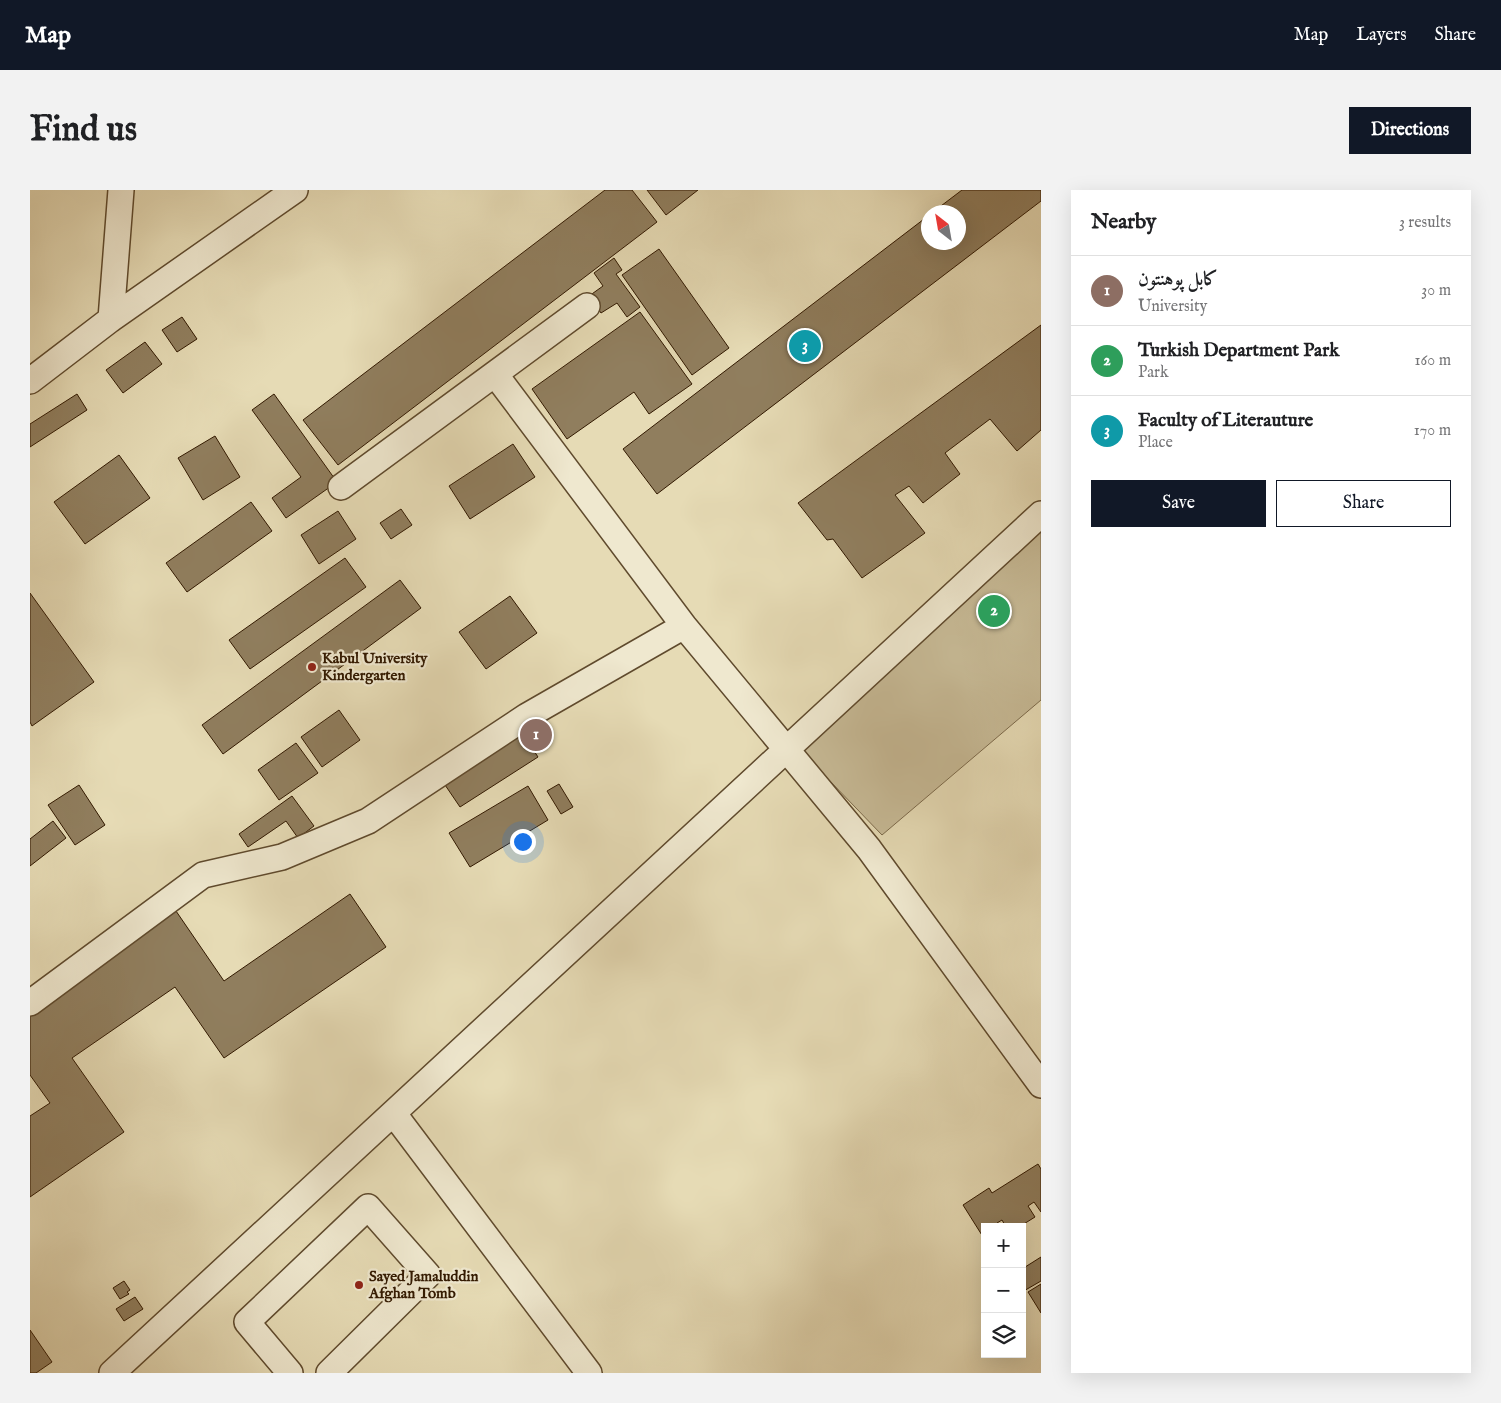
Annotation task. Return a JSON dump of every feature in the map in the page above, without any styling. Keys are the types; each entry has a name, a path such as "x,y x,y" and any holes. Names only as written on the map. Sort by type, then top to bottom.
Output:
{"street":[{"path":"111,319 121,190"},
{"path":"30,381 111,319 294,190"},
{"path":"341,487 587,306"},
{"path":"495,374 684,626 869,849 1041,1085"},
{"path":"112,1373 788,750 1041,514"},
{"path":"30,1003 203,875 282,857 368,821 527,716 684,626"},
{"path":"394,1114 589,1373"},
{"path":"280,1370 246,1322 368,1207 428,1275 329,1373"}],"shaded area":[{"path":"1041,521 1041,700 882,835 801,751"}],"building":[{"path":"605,190 632,190 657,222 338,465 303,420"},
{"path":"647,190 698,190 666,215"},
{"path":"962,190 1041,190 1041,201 657,494 623,449 921,221 921,250 966,250 966,205 942,205"},
{"path":"659,249 729,348 692,375 622,275"},
{"path":"614,258 622,270 616,274 640,307 627,317 617,303 601,313 589,296 603,286 594,273"},
{"path":"640,312 692,384 649,414 634,392 567,439 532,389"},
{"path":"182,317 197,339 177,352 162,330"},
{"path":"1041,325 1041,430 1017,451 990,419 945,453 960,474 923,503 909,486 895,495 925,533 862,578 833,539 827,540 798,503"},
{"path":"145,342 162,364 123,393 106,370"},
{"path":"77,394 87,410 30,447 30,424"},
{"path":"274,394 337,482 286,518 272,498 301,477 252,410"},
{"path":"215,436 240,477 203,500 178,458"},
{"path":"513,444 535,477 470,519 449,486"},
{"path":"119,455 150,498 85,544 54,502"},
{"path":"251,502 272,531 187,592 166,563"},
{"path":"401,509 412,525 391,539 380,523"},
{"path":"338,511 356,539 319,564 301,535"},
{"path":"345,558 366,587 250,669 229,640"},
{"name":"Kabul University Kindergarten","path":"400,580 421,608 223,754 202,725"},
{"path":"30,593 94,682 32,726 30,722"},
{"path":"510,596 537,633 486,669 459,632"},
{"path":"339,710 360,740 322,767 301,737"},
{"path":"521,731 538,757 460,807 443,782"},
{"path":"296,743 318,773 279,800 258,770"},
{"path":"559,784 573,807 561,814 547,791"},
{"path":"79,785 105,825 75,845 48,805"},
{"path":"528,786 548,820 470,867 449,833"},
{"path":"292,796 314,826 298,838 286,821 248,847 239,834"},
{"path":"53,821 66,838 30,866 30,839"},
{"path":"350,894 386,947 224,1058 175,987 72,1058 124,1132 30,1197 30,1116 50,1103 30,1075 30,1012 176,911 224,981"},
{"path":"1038,1164 1041,1169 1041,1212 1034,1202 1028,1206 1035,1217 1025,1223 1004,1223 1002,1220 997,1223 981,1223 981,1234 963,1205 989,1188 992,1193"},
{"path":"1041,1257 1041,1281 1026,1290 1026,1268"},
{"path":"124,1281 130,1290 127,1292 129,1294 120,1299 113,1288"},
{"path":"1041,1284 1041,1313 1028,1292"},
{"path":"135,1297 143,1309 124,1321 116,1309"},
{"path":"30,1330 52,1362 36,1373 30,1373"}],"place":[{"name":"Faculty of Literauture","path":"805,346"},
{"name":"Turkish Department Park","path":"994,611"},
{"name":"Kabul University Kindergarten","path":"312,667"},
{"name":"کابل پوهنتون","path":"536,735"},
{"name":"Sayed Jamaluddin Afghan Tomb","path":"359,1285"}]}
